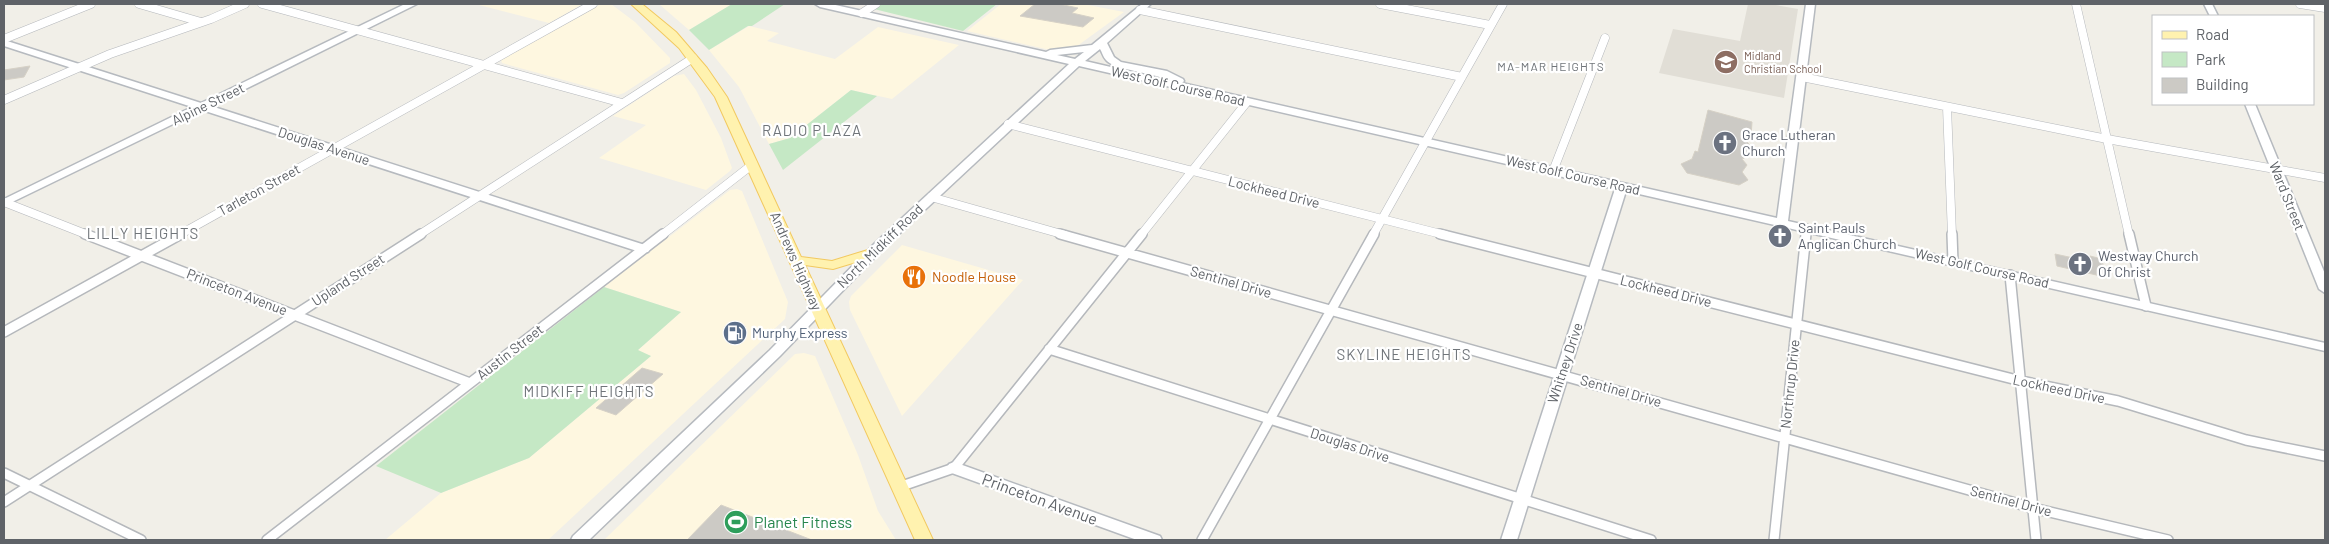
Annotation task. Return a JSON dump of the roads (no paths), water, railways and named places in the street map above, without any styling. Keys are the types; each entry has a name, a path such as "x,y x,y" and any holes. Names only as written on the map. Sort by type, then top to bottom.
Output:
{"main road":[{"name":"Andrews Highway","path":"638,5 672,35 721,97 924,540"},
{"path":"796,260 833,265 871,253"}],"street":[{"path":"4,39 91,4"},
{"path":"139,4 201,22"},
{"path":"4,100 135,45 245,4"},
{"path":"262,4 622,103"},
{"name":"Alpine Street","path":"4,202 412,4"},
{"name":"Tarleton Street","path":"4,332 594,4"},
{"name":"West Golf Course Road","path":"820,4 2325,347"},
{"path":"862,14 876,4"},
{"path":"1380,4 1490,25"},
{"path":"1202,540 1503,4"},
{"path":"1782,223 1811,4"},
{"path":"2076,4 2146,306"},
{"path":"2300,4 2325,8"},
{"path":"1144,7 1462,77"},
{"name":"North Midkiff Road","path":"579,540 775,352 871,253 1008,124 1076,63 1144,7"},
{"path":"1553,170 1605,38"},
{"name":"Douglas Avenue","path":"4,43 644,249"},
{"path":"1034,53 1056,53 1098,45 1110,59 1118,64 1163,73 1199,91"},
{"name":"Upland Street","path":"4,502 692,58"},
{"path":"1802,77 2107,139 2325,178"},
{"path":"899,487 954,468 1247,102"},
{"name":"Ward Street","path":"2250,105 2325,289"},
{"path":"1947,106 1953,262"},
{"name":"Lockheed Drive","path":"1008,124 1796,325 2021,381 2118,401 2246,440 2325,456"},
{"name":"Austin Street","path":"267,540 753,164"},
{"name":"Whitney Drive","path":"1509,540 1622,186"},
{"name":"Sentinel Drive","path":"931,197 2033,508 2168,540"},
{"name":"Princeton Avenue","path":"4,202 470,383"},
{"name":"Northrup Drive","path":"1774,540 1807,228"},
{"path":"2010,275 2036,540"},
{"name":"Douglas Drive","path":"1049,349 1651,540"},
{"name":"Princeton Avenue","path":"954,468 1154,540"},
{"path":"4,473 141,540"}],"place":[{"name":"Midland Christian School","path":"1726,62"},
{"name":"Grace Lutheran Church","path":"1725,143"},
{"name":"Saint Pauls Anglican Church","path":"1780,236"},
{"name":"Westway Church Of Christ","path":"2080,264"},
{"name":"Noodle House","path":"914,277"},
{"name":"Murphy Express","path":"735,333"},
{"name":"Planet Fitness","path":"736,522"}],"district":[{"name":"MA-MAR HEIGHTS","path":"1551,67"},
{"name":"RADIO PLAZA","path":"812,131"},
{"name":"LILLY HEIGHTS","path":"143,234"},
{"name":"SKYLINE HEIGHTS","path":"1404,355"},
{"name":"MIDKIFF HEIGHTS","path":"589,392"}]}
